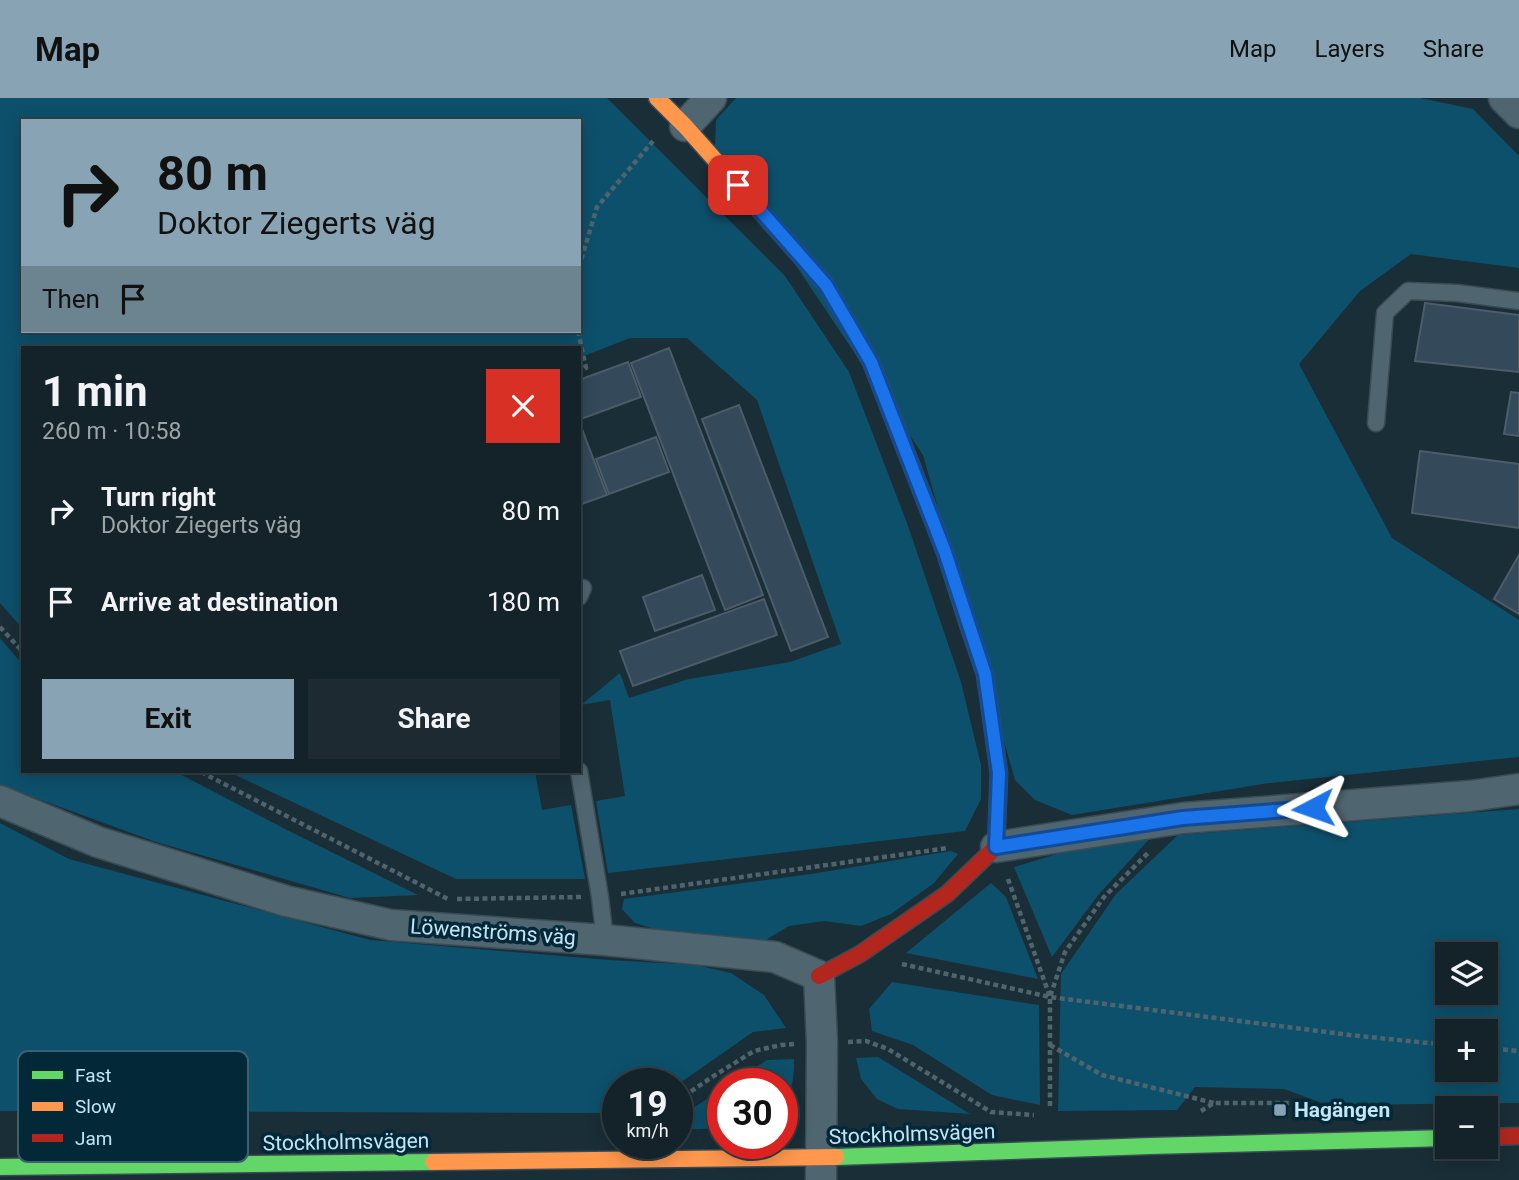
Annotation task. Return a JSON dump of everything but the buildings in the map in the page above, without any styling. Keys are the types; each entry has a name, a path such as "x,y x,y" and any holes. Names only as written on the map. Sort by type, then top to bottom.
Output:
{"street":[{"path":"657,98 826,285 871,362 945,552 985,674 999,773 996,847"},
{"path":"680,121 711,98"},
{"path":"1504,98 1519,113"},
{"path":"820,1169 822,1043 819,976 860,954 947,894 996,847 1183,818 1470,796 1519,789"},
{"name":"Löwenströms väg","path":"0,801 98,842 286,901 391,925 605,940 775,957 819,976"},
{"path":"1498,1137 1519,1136"},
{"name":"Stockholmsvägen","path":"0,1167 820,1169 1151,1146 1435,1138"}],"lane":[{"path":"1376,423 1385,313 1409,291 1457,293 1519,301"},
{"path":"579,773 605,940"}],"path":[{"path":"581,260 597,207 680,121"},
{"path":"578,333 586,368 581,370"},
{"path":"0,627 21,650"},
{"path":"1050,1106 1050,997 1065,952 1104,897 1183,818"},
{"path":"996,847 1050,997"},
{"path":"860,954 1050,997 1435,1044"},
{"path":"693,1090 754,1051 781,1045 866,1041 888,1049 991,1112 1045,1116"},
{"path":"1049,1045 1102,1075 1214,1103 1293,1103 1318,1110"},
{"path":"1498,1049 1519,1051"},
{"path":"1197,1114 1214,1103"}],"shaded area":[{"path":"0,98 607,98 785,276 849,372 907,523 961,682 981,765 981,799 965,831 608,873 596,801 625,796 610,700 581,705 620,673 629,698 689,679 790,662 841,644 757,400 687,338 630,338 581,357 581,346 21,346 21,627 0,603"},
{"path":"736,98 1420,98 1473,109 1519,156 1519,268 1411,254 1360,291 1299,364 1392,538 1519,620 1519,757 1269,783 1072,815 1035,800 1015,780 923,455 715,145 716,120"},
{"path":"0,638 21,663 21,773 178,773 418,895 350,898 156,842 0,785"},
{"path":"231,773 535,773 542,810 571,805 585,879 456,879"},
{"path":"1519,809 1519,1103 1498,1103 1498,1096 1435,1096 1435,1104 1328,1105 1284,1089 1195,1087 1177,1110 1058,1111 1061,974 1116,894 1178,835"},
{"path":"0,823 69,859 370,940 696,965 731,973 764,995 786,1028 753,1032 693,1074 693,1068 602,1068 602,1113 248,1112 248,1051 18,1051 18,1111 0,1111"},
{"path":"1154,834 1099,894 1052,957 1014,867 1083,846"},
{"path":"951,851 958,854 934,883 891,914 861,926 824,921 789,926 764,941 712,939 668,933 635,923 622,909 624,899 811,874"},
{"path":"991,883 1006,897 1038,979 906,953"},
{"path":"892,982 1039,1005 1040,1105 992,1095 913,1045 872,1031 869,1009"},
{"path":"878,1057 970,1114 898,1109 877,1099 861,1079 856,1058"},
{"path":"794,1059 794,1068 754,1068 767,1060"},
{"path":"707,1099 707,1129 693,1129 693,1108"}],"traffic: fast":[{"path":"875,372 945,552 968,624"},
{"path":"836,1157 1435,1138"},
{"path":"0,1167 433,1162"}],"traffic: slow":[{"path":"657,98 826,285 875,372"},
{"path":"433,1162 836,1157"}],"traffic: jam":[{"path":"819,976 860,954 947,894 996,847 999,773 985,674 968,624"},
{"path":"1498,1137 1519,1136"}],"place":[{"name":"Hagängen","path":"1280,1110"}],"route":[{"path":"738,185 826,285 871,362 945,552 985,674 999,773 996,847 1183,818 1313,808"}]}
